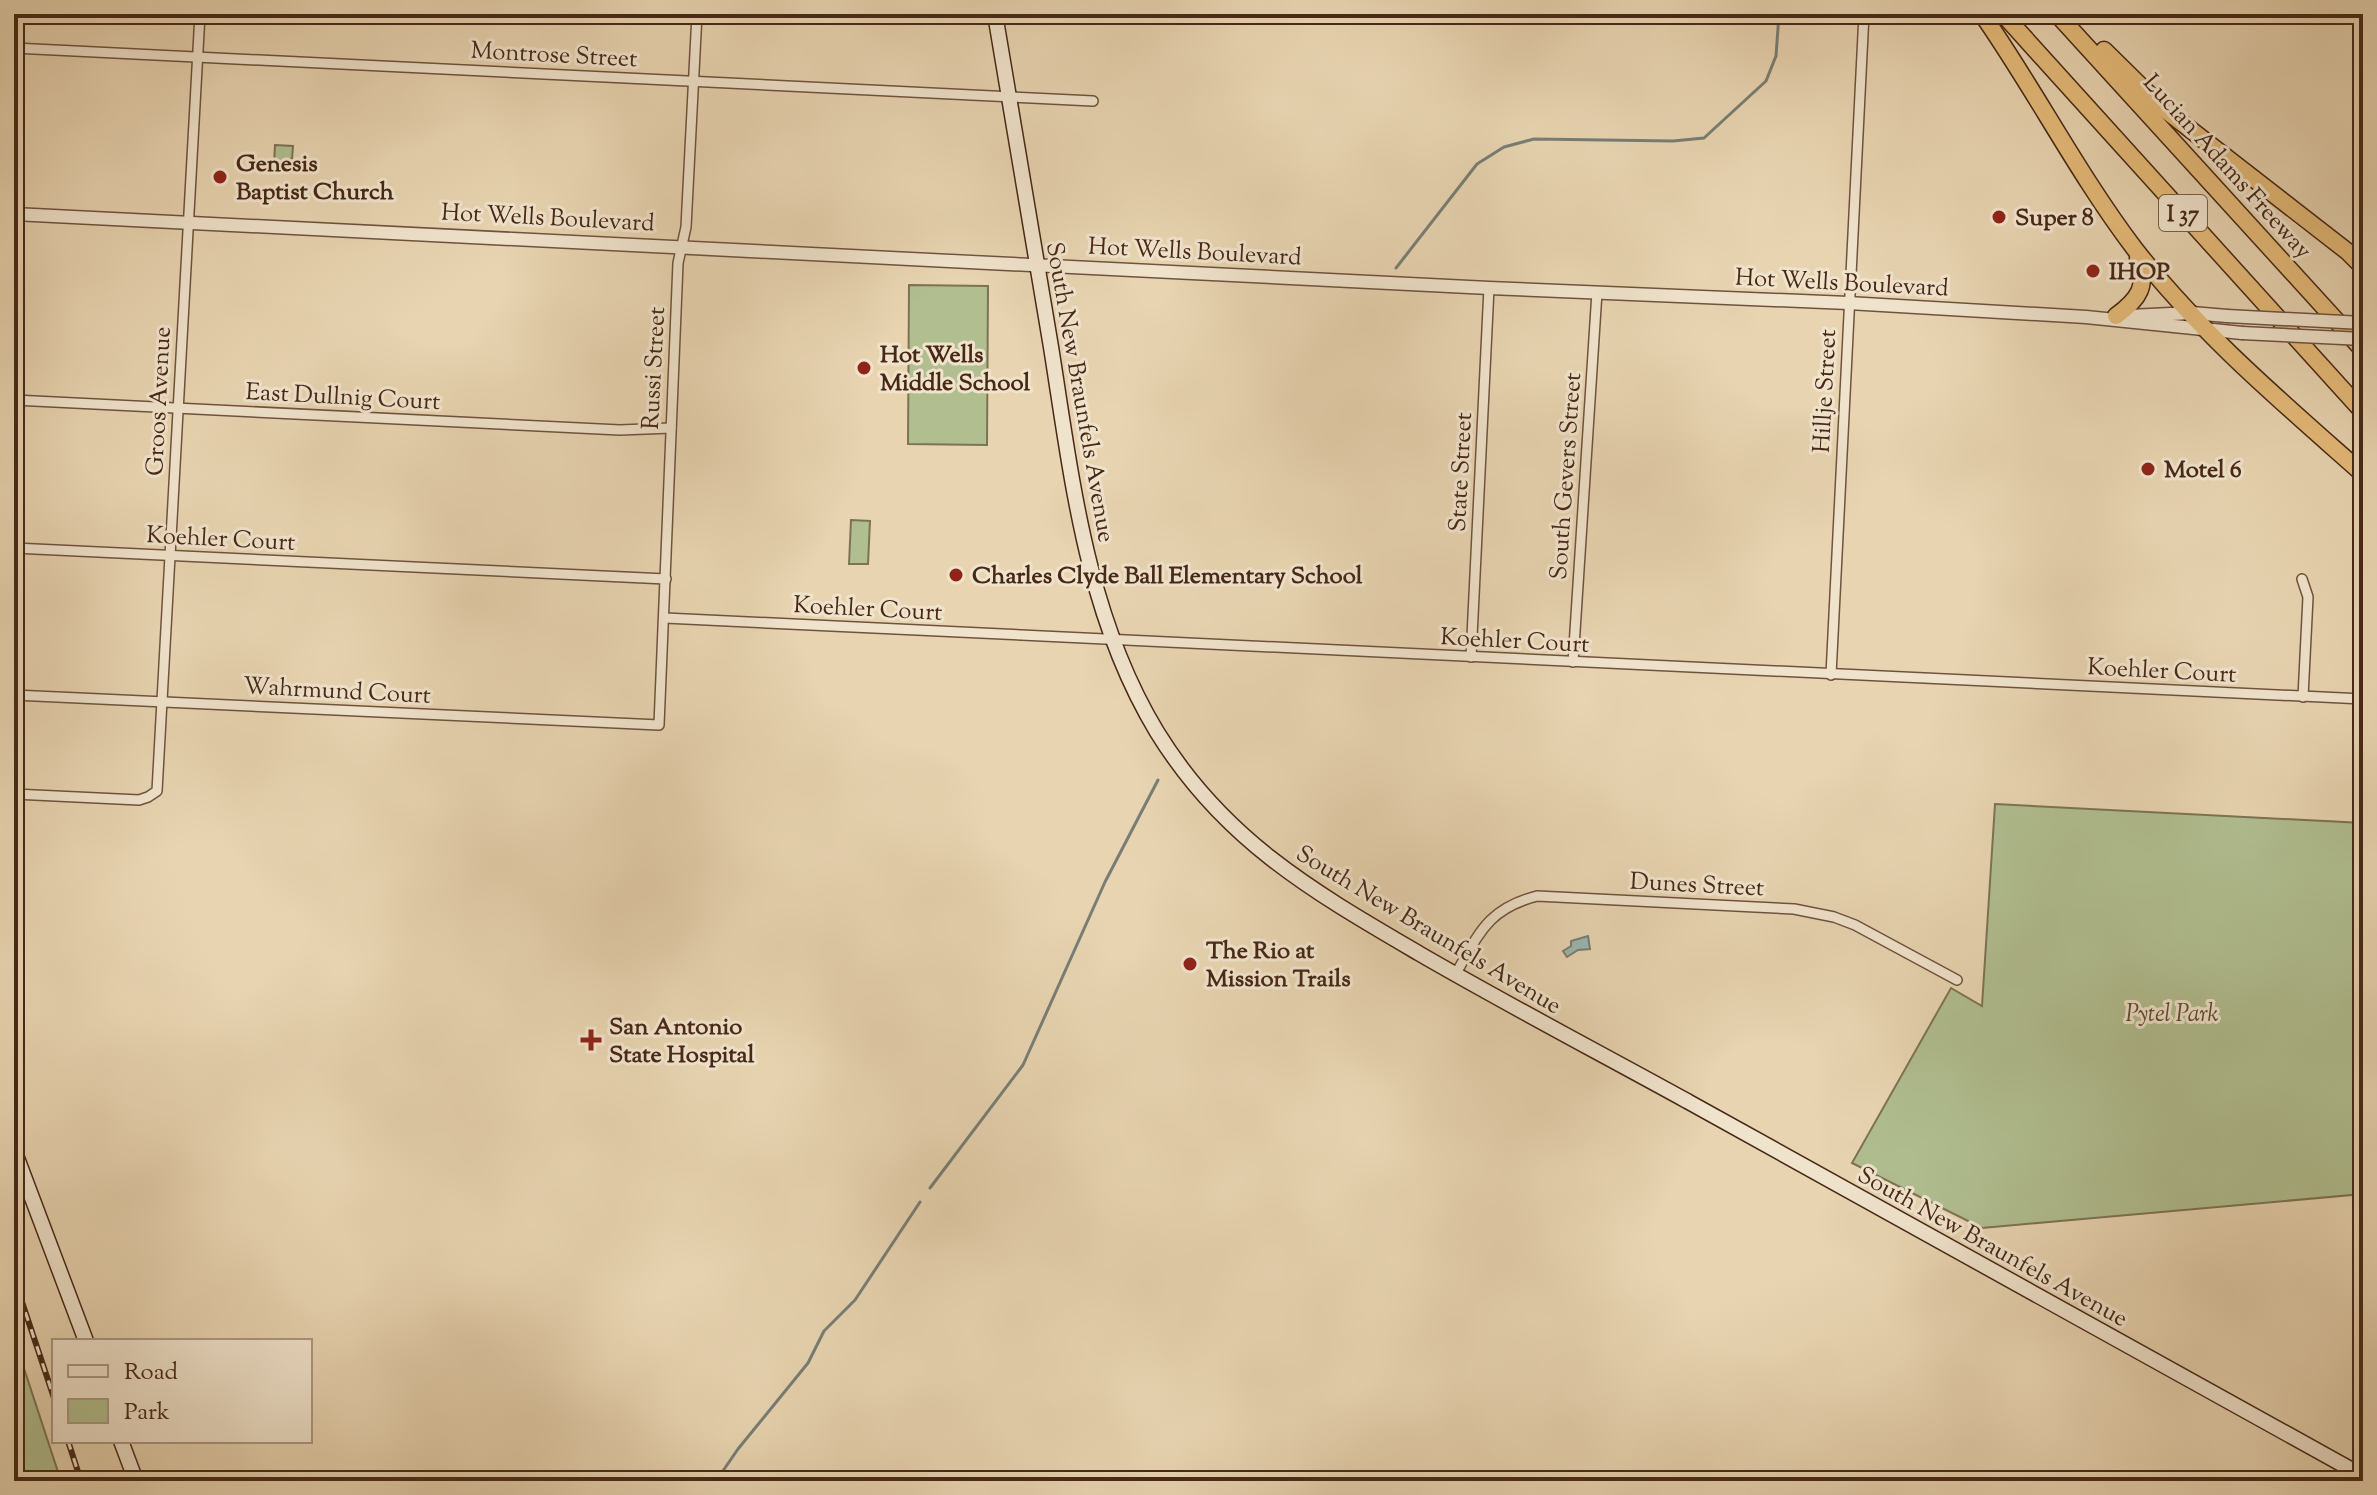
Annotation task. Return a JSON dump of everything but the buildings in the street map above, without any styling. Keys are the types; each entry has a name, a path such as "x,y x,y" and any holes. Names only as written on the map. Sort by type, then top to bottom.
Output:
{"highway":[{"path":"1982,14 2135,249 2243,367 2363,474"},
{"name":"I 37","path":"2003,14 2363,412"},
{"name":"Lucian Adams Freeway","path":"2057,14 2363,350"},
{"path":"2066,14 2164,109 2348,252 2363,267"},
{"path":"2116,316 2142,287 2144,274 2135,249"}],"main road":[{"name":"South New Braunfels Avenue","path":"995,14 1088,563 1102,613 1157,731 1188,776 1223,817 1262,854 1305,886 1455,975 2363,1476"},
{"path":"14,1150 85,1339"},
{"path":"122,1443 136,1481"}],"street":[{"name":"Groos Avenue","path":"14,794 139,800 157,791 200,14"},
{"name":"Russi Street","path":"659,725 678,263 686,227 697,14"},
{"name":"Hillje Street","path":"1831,675 1864,14"},
{"name":"Montrose Street","path":"14,48 1093,101"},
{"name":"Hot Wells Boulevard","path":"14,214 1489,288 1848,303 2086,317 2207,331 2363,339"},
{"name":"State Street","path":"1471,657 1489,288"},
{"name":"South Gevers Street","path":"1573,662 1597,292"},
{"name":"Hot Wells Boulevard","path":"2086,317 2192,313 2363,323"},
{"name":"East Dullnig Court","path":"14,400 620,430 671,428"},
{"name":"Koehler Court","path":"14,548 666,579"},
{"path":"2302,579 2308,597 2303,697"},
{"name":"Koehler Court","path":"665,618 2363,699"},
{"name":"Wahrmund Court","path":"14,695 659,725"},
{"name":"Dunes Street","path":"1455,975 1495,914 1521,900 1537,896 1794,909 1834,917 1855,925 1957,980"}],"green space":[{"path":"275,145 293,146 292,159 286,159 286,164 274,164"},
{"path":"909,285 988,286 987,445 908,444"},
{"path":"851,520 870,521 868,564 849,564"},
{"name":"Pytel Park","path":"1995,804 2363,823 2363,1194 1982,1228 1852,1163 1951,988 1982,1006"},
{"path":"14,1338 61,1481 14,1481"}],"water":[{"path":"1588,936 1590,949 1578,950 1567,957 1563,951 1571,946 1571,941"}],"waterway":[{"path":"1396,268 1477,164 1504,147 1534,139 1673,141 1704,138 1766,81 1776,56 1779,14"},
{"path":"930,1188 1023,1065 1105,882 1158,780"},
{"path":"716,1481 808,1363 824,1331 855,1300 920,1202"}],"railway":[{"path":"14,1278 52,1392"},
{"path":"69,1443 81,1481"}],"place":[{"name":"Genesis Baptist Church","path":"220,177"},
{"name":"Super 8","path":"1999,217"},
{"name":"IHOP","path":"2093,271"},
{"name":"Hot Wells Middle School","path":"864,368"},
{"name":"Motel 6","path":"2148,469"},
{"name":"Charles Clyde Ball Elementary School","path":"956,575"},
{"name":"The Rio at Mission Trails","path":"1190,964"},
{"name":"San Antonio State Hospital","path":"591,1040"}]}
